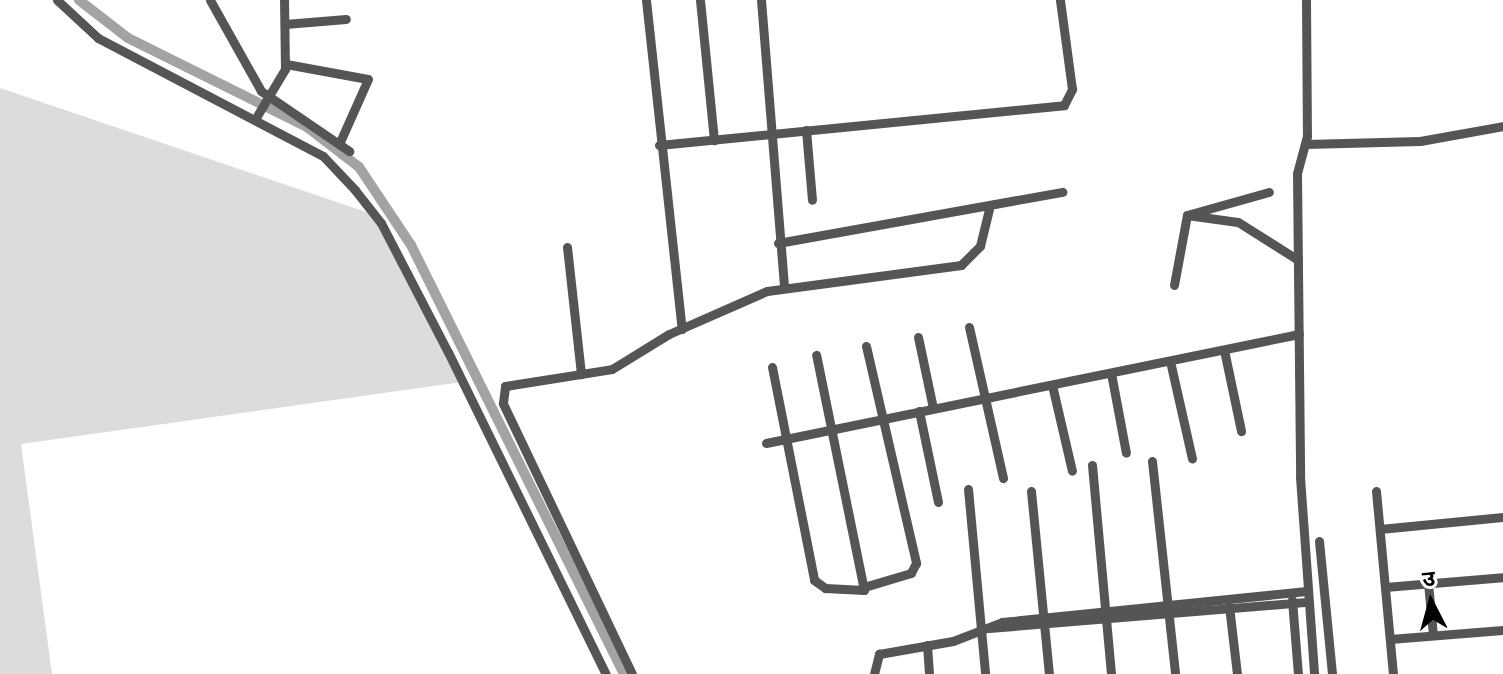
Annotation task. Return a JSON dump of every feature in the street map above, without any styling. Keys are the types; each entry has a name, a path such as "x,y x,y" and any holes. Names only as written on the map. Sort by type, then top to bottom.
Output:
{"street":[{"path":"57,0 98,38 217,103 257,116 323,156 381,223 606,674"},
{"path":"210,0 264,99 349,151"},
{"path":"257,116 286,64 284,0"},
{"path":"646,0 659,145 682,329"},
{"path":"700,0 714,140"},
{"path":"761,0 784,288"},
{"path":"659,145 1064,105 1072,89 1060,0"},
{"path":"1306,0 1306,144 1297,174 1298,260 1306,591 1314,674"},
{"path":"285,24 346,19"},
{"path":"286,64 338,68 368,79 339,144"},
{"path":"1306,144 1420,141 1503,126"},
{"path":"806,130 812,200"},
{"path":"778,243 1062,192"},
{"path":"1187,215 1269,192"},
{"path":"632,674 503,403 505,386 520,380 612,369 682,329 784,288 961,265 980,246 990,205"},
{"path":"1187,215 1238,222 1298,260"},
{"path":"1174,285 1187,215"},
{"path":"567,247 581,374"},
{"path":"969,327 1003,478"},
{"path":"766,443 1299,334"},
{"path":"918,337 933,408"},
{"path":"772,367 814,580 825,588 867,586 911,573 916,563 866,346"},
{"path":"1224,350 1241,431"},
{"path":"816,355 867,586"},
{"path":"1170,361 1192,459"},
{"path":"1111,373 1126,453"},
{"path":"1052,385 1072,471"},
{"path":"919,411 938,502"},
{"path":"1152,461 1175,674"},
{"path":"1092,465 1111,674"},
{"path":"968,489 985,630 985,674"},
{"path":"1031,491 1049,674"},
{"path":"1376,491 1393,674"},
{"path":"1380,529 1503,517"},
{"path":"1319,541 1332,674"},
{"path":"1385,587 1503,577"},
{"path":"1428,583 1433,635"},
{"path":"874,674 879,654 985,630 1107,610 1306,591"},
{"path":"1291,592 1298,674"},
{"path":"1228,598 1237,674"},
{"path":"1044,622 1107,621 1307,602"},
{"path":"1390,639 1503,630"},
{"path":"927,645 929,674"}],"shaded area":[{"path":"0,88 375,215 462,382 21,444 52,674 0,674"}],"waterway":[{"path":"79,0 128,38 307,127 359,167 411,245 624,674"}]}
